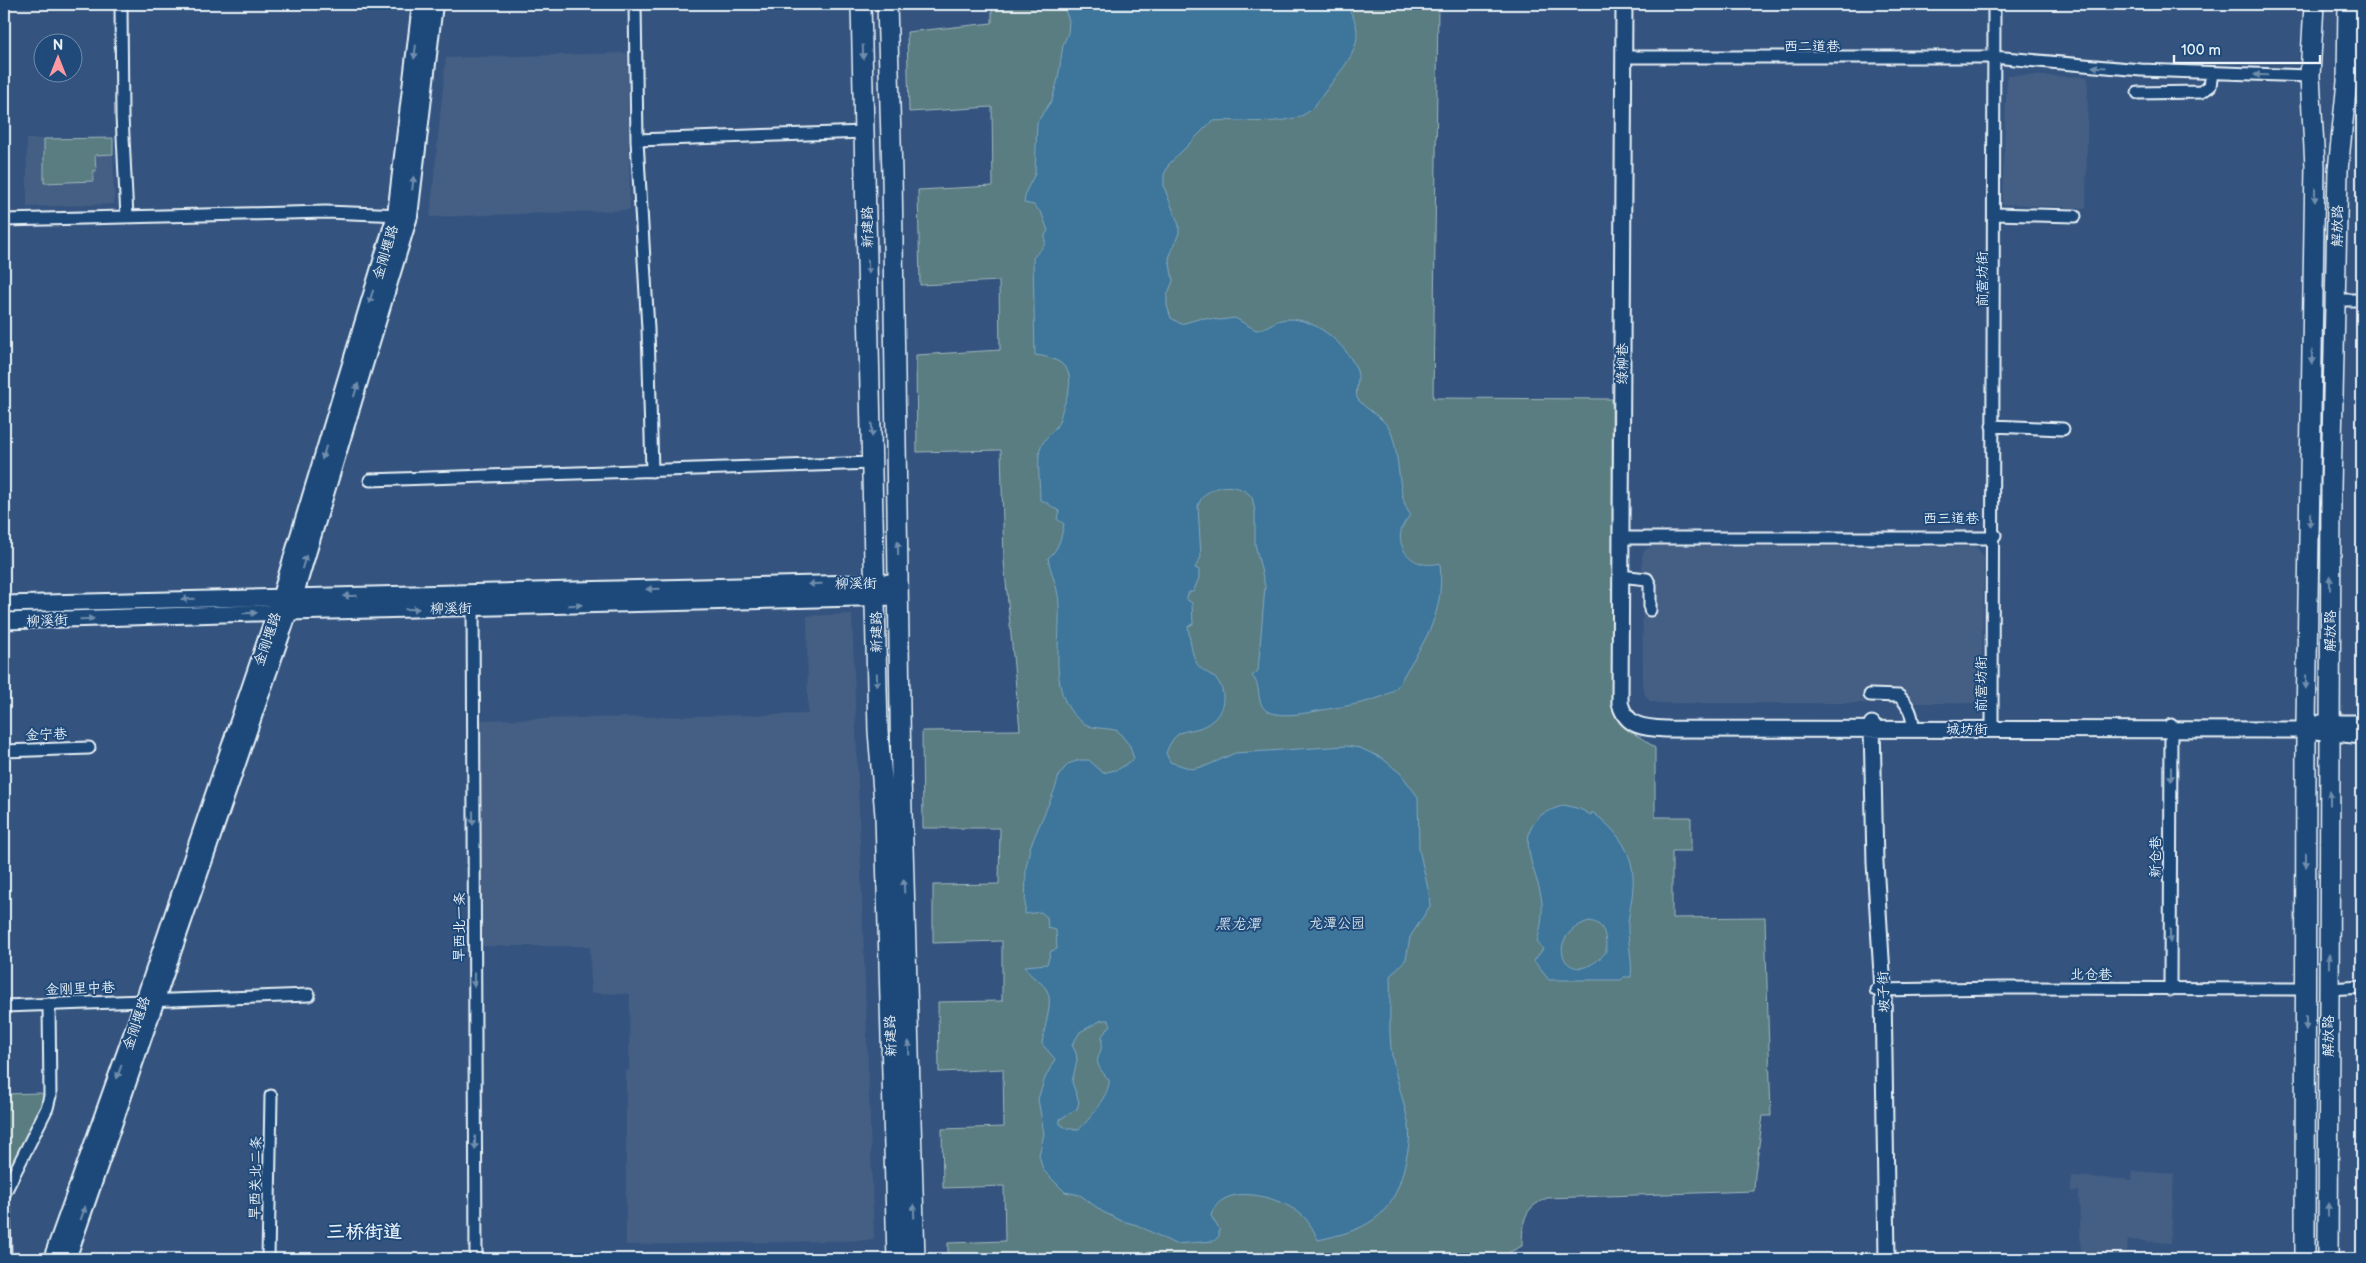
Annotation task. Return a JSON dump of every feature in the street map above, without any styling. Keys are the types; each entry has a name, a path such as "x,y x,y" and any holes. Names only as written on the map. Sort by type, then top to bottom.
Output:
{"main road":[{"name":"金刚堰路","path":"402,215 421,4"},
{"path":"67,1259 150,1000 285,605 402,215 434,4"},
{"name":"新建路","path":"861,4 878,731 885,815 897,1259"},
{"name":"新建路","path":"887,4 901,777 915,1259"},
{"name":"解放路","path":"2314,4 2341,79"},
{"name":"解放路","path":"2324,4 2341,79"},
{"name":"解放路","path":"2305,1259 2306,727 2316,166 2341,79 2336,4"},
{"name":"解放路","path":"2328,1259 2331,488 2341,79 2348,4"},
{"name":"金刚堰路","path":"52,1259 150,1000"}],"street":[{"path":"121,4 122,116 127,217"},
{"path":"635,4 636,140 648,329 652,471"},
{"name":"绿柳巷","path":"1624,4 1627,59 1624,576 1628,706 1631,718"},
{"name":"绿柳巷","path":"1627,59 1631,4"},
{"path":"1994,4 1995,59"},
{"path":"1995,59 1999,4"},
{"name":"西二道巷","path":"1627,59 1995,59 2341,79"},
{"name":"前营坊街","path":"1994,726 1992,535 1995,426 1995,59"},
{"path":"2138,93 2201,92 2210,86 2212,73"},
{"path":"636,140 865,132"},
{"path":"4,220 326,212 402,215"},
{"path":"1996,214 2075,216"},
{"path":"2336,300 2362,300"},
{"path":"1995,426 2063,429"},
{"path":"370,480 872,463"},
{"name":"西三道巷","path":"1624,535 1992,535"},
{"path":"1624,576 1648,579 1650,585 1650,610"},
{"name":"柳溪街","path":"4,604 285,605 899,590"},
{"name":"旱西北一条","path":"473,600 476,1259"},
{"name":"柳溪街","path":"4,621 285,605"},
{"path":"1870,695 1899,696 1911,711 1913,727"},
{"name":"城坊街","path":"1631,718 1668,724 1913,727 2331,728"},
{"path":"2331,728 2362,723"},
{"name":"坡子街","path":"1869,726 1869,864 1880,990 1887,1259"},
{"name":"新仓巷","path":"2170,990 2171,728"},
{"path":"2331,728 2362,736"},
{"name":"金宁巷","path":"4,751 89,748"},
{"path":"2329,989 2362,987"},
{"name":"北仓巷","path":"1880,990 2003,988 2306,989"},
{"name":"坡子街","path":"1880,990 1882,1259"},
{"name":"金刚里中巷","path":"4,1006 309,995"},
{"path":"4,1194 47,1108 50,1096 48,1004"},
{"name":"旱西关北二条","path":"268,1259 271,1096"},
{"path":"4,1210 5,1259"}],"shaded area":[{"path":"627,53 630,210 430,217 446,58"},
{"path":"2007,75 2088,77 2086,208 2002,204"},
{"path":"113,138 114,204 27,207 27,139"},
{"path":"1653,546 1976,547 1984,557 1981,696 1976,702 1971,703 1659,703 1650,701 1645,695 1643,682 1642,555 1645,550"},
{"path":"852,614 874,1240 626,1245 626,1071 629,1070 630,994 591,993 590,946 479,946 481,720 808,714 807,616"},
{"path":"2133,1171 2174,1174 2171,1243 2128,1240 2126,1259 2081,1259 2079,1191 2071,1191 2071,1176 2132,1180"}],"green space":[{"name":"龙潭公园","path":"992,4 1438,4 1433,398 1612,399 1613,706 1619,721 1624,726 1655,748 1655,817 1691,817 1691,851 1672,851 1672,918 1765,917 1771,1116 1763,1116 1754,1191 1547,1198 1539,1202 1528,1212 1524,1223 1522,1246 1508,1253 1508,1259 948,1259 948,1243 1005,1241 1004,1186 943,1188 942,1129 1004,1127 1003,1069 939,1072 938,1002 1002,1001 1002,941 933,943 933,885 999,884 1000,828 923,828 922,731 1020,730 1004,561 1001,450 917,452 916,355 1000,350 999,281 920,285 918,190 993,186 992,107 909,112 907,32 992,23"},
{"path":"113,138 113,154 95,155 96,171 93,171 93,181 44,183 44,139"},
{"path":"41,1093 44,1096 43,1103 4,1180 4,1094"}],"water":[{"name":"黑龙潭","path":"1063,4 1345,4 1357,28 1357,39 1349,59 1313,108 1301,116 1279,121 1212,121 1169,164 1164,175 1164,187 1179,225 1179,233 1169,258 1173,281 1167,296 1167,306 1171,318 1181,324 1202,318 1220,320 1235,318 1256,330 1281,320 1293,319 1316,326 1337,342 1346,351 1357,371 1357,398 1365,407 1379,417 1390,430 1396,451 1403,499 1411,515 1404,524 1401,533 1401,543 1404,551 1419,563 1440,563 1440,594 1434,620 1429,632 1395,689 1370,701 1295,714 1275,714 1264,709 1257,685 1252,676 1258,671 1265,586 1255,544 1255,511 1252,497 1238,488 1222,487 1207,493 1201,499 1198,506 1201,557 1195,568 1199,570 1199,578 1193,592 1189,592 1186,599 1192,603 1193,624 1188,626 1195,660 1203,670 1219,683 1223,699 1220,711 1213,720 1206,725 1176,736 1166,753 1170,762 1192,769 1206,766 1235,753 1346,746 1360,748 1382,758 1401,774 1418,797 1419,849 1430,906 1410,937 1406,959 1390,976 1391,1046 1409,1127 1409,1142 1404,1168 1399,1185 1384,1211 1363,1226 1350,1232 1318,1240 1308,1222 1295,1210 1268,1198 1240,1195 1227,1198 1217,1205 1211,1216 1219,1229 1219,1236 1214,1241 1175,1244 1137,1225 1122,1221 1103,1212 1080,1195 1065,1192 1043,1170 1039,1155 1044,1134 1038,1099 1045,1078 1055,1059 1042,1044 1049,1011 1048,993 1025,966 1047,964 1051,951 1057,949 1056,930 1048,928 1047,917 1041,912 1025,914 1026,868 1030,847 1055,789 1059,775 1068,764 1079,760 1089,760 1103,773 1119,769 1134,759 1130,746 1118,731 1085,724 1072,713 1064,698 1058,664 1058,595 1048,558 1052,555 1061,539 1064,524 1057,519 1059,511 1040,500 1040,449 1059,422 1070,384 1067,369 1062,364 1046,357 1035,355 1033,258 1045,244 1045,235 1048,231 1042,214 1034,205 1024,203 1026,191 1035,174 1037,122 1052,100 1058,79 1063,45 1068,33 1069,21","holes":["1102,1020 1108,1020 1111,1025 1102,1036 1098,1062 1102,1072 1109,1080 1109,1085 1103,1099 1093,1114 1078,1130 1066,1128 1060,1124 1060,1119 1077,1109 1079,1102 1072,1082 1077,1060 1072,1045 1080,1032"]},
{"path":"1564,805 1580,809 1591,815 1592,812 1601,819 1623,843 1631,863 1633,885 1628,937 1631,977 1624,977 1621,980 1549,980 1534,961 1543,949 1537,942 1542,908 1541,896 1528,844 1529,834 1533,824 1540,816","holes":["1589,921 1595,922 1604,932 1606,952 1593,964 1581,968 1571,966 1565,959 1562,950 1565,939 1574,929"]}],"district":[{"name":"三桥街道","path":"364,1231"}]}
